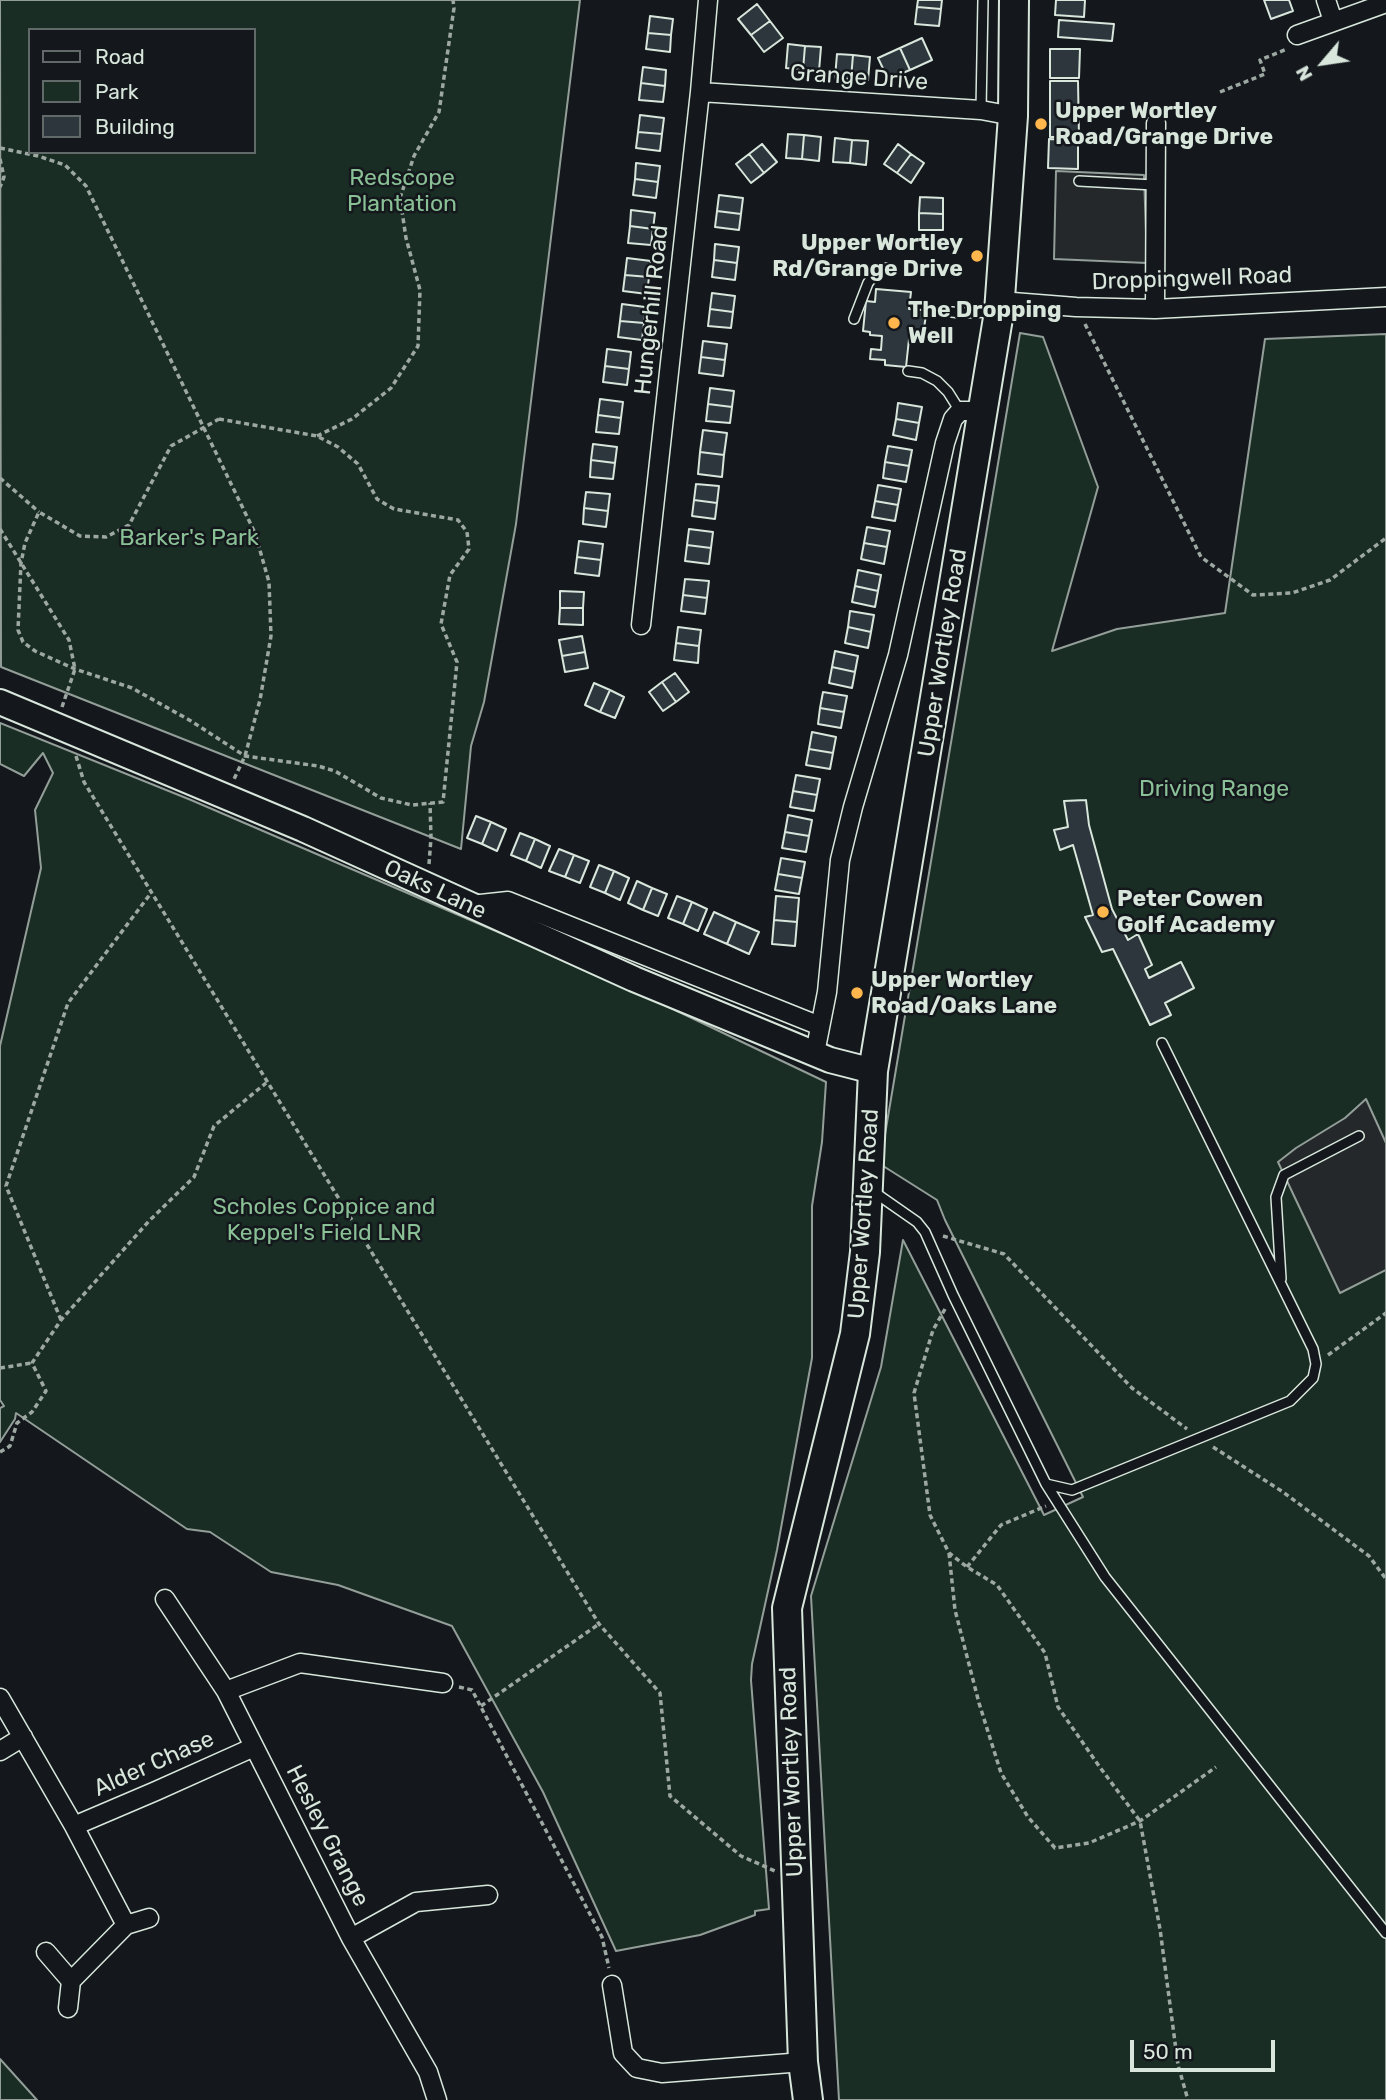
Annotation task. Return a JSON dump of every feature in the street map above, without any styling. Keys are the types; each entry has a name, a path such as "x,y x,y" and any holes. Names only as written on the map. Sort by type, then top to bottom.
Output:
{"main road":[{"name":"Upper Wortley Road","path":"808,2100 803,2062 787,1608 855,1334 865,1252 873,1071 972,411 1000,307 1013,116 1014,0"}],"street":[{"name":"Hungerhill Road","path":"641,625 708,0"},
{"path":"1326,0 1333,21"},
{"path":"1297,35 1386,3"},
{"name":"Grange Drive","path":"700,92 981,110 1013,116"},
{"path":"1154,309 1156,123"},
{"name":"Droppingwell Road","path":"1000,307 1154,309 1386,296"},
{"name":"Upper Wortley Road","path":"815,1053 827,992 840,860 898,655 945,443 953,419 972,411"},
{"name":"Oaks Lane","path":"0,702 303,829 634,979 830,1060 873,1071"},
{"path":"467,905 508,901 820,1026"},
{"name":"Hesley Grange","path":"164,1599 226,1691 351,1938 428,2072 437,2100"},
{"path":"226,1691 300,1663 443,1683"},
{"path":"0,1698 127,1925"},
{"path":"0,1751 23,1737"},
{"name":"Alder Chase","path":"74,1826 254,1747"},
{"path":"351,1938 416,1902 488,1895"},
{"path":"68,2008 71,1981 127,1925 149,1918"},
{"path":"46,1952 71,1981"},
{"path":"612,1985 623,2053 637,2068 662,2073 803,2062"}],"lane":[{"path":"981,110 983,0"},
{"path":"1079,181 1154,185"},
{"path":"854,319 868,283 878,270 888,268"},
{"path":"952,312 1000,307"},
{"path":"908,371 922,373 937,381 972,411"},
{"path":"1046,1484 1072,1490 1290,1401 1313,1378 1316,1364 1313,1349 1162,1043"},
{"path":"1282,1284 1276,1197 1284,1175 1359,1136"},
{"path":"867,1187 917,1222 925,1232 1046,1484 1105,1577 1386,1933"}],"path":[{"path":"317,436 352,419 391,388 418,346 420,290 405,238 400,198 414,156 439,112 453,0"},
{"path":"1220,92 1265,74 1260,60 1296,45 1297,35"},
{"path":"0,148 28,154"},
{"path":"28,154 65,166 86,186 255,533 269,582 271,636 260,700 245,756"},
{"path":"0,159 4,177 0,187"},
{"path":"1076,307 1201,558 1253,595 1292,593 1330,580 1386,538"},
{"path":"0,478 39,512 80,536 106,537 129,525 171,446 219,419 317,436 338,447 358,464 377,499 394,509 458,520 467,533 469,549 450,575 441,624 457,662 443,802 412,806 382,797 335,771 318,766 245,756 191,721 132,688 75,669 35,651 23,642 18,630 21,563 25,543 39,512"},
{"path":"0,530 69,640 75,669 62,728 84,782 599,1624 660,1693 670,1796 741,1856 796,1879"},
{"path":"428,887 430,803"},
{"path":"61,1320 6,1186 68,1003 151,893"},
{"path":"0,1367 32,1363 61,1320 149,1222 194,1177 214,1126 267,1082"},
{"path":"925,1232 1004,1254 1132,1388 1198,1438 1283,1492 1369,1556 1386,1579"},
{"path":"953,1295 933,1330 914,1393 930,1515 950,1553 997,1585 1045,1654 1058,1707 1140,1821 1160,1928 1178,2065 1188,2100"},
{"path":"1316,1364 1386,1314"},
{"path":"0,1452 10,1446 17,1423 32,1412 46,1391 32,1363"},
{"path":"967,1567 1002,1525 1057,1501"},
{"path":"950,1553 955,1611 1001,1773 1028,1817 1055,1848 1089,1843 1140,1821 1216,1767"},
{"path":"481,1706 599,1624"},
{"path":"443,1683 472,1690 481,1706 602,1937 612,1985"}],"green space":[{"name":"Barker's Park","path":"0,0 580,0 516,524 484,702 471,746 461,849 1,667"},
{"name":"Driving Range","path":"1020,333 1043,337 1098,487 1052,651 1117,629 1225,613 1265,339 1386,334 1386,2100 839,2100 811,1596 881,1367 903,1240 1044,1515 1083,1497 937,1200 880,1164"},
{"name":"Scholes Coppice and Keppel's Field LNR","path":"0,723 191,800 633,990 826,1082 822,1142 812,1206 812,1358 777,1550 752,1664 751,1680 769,1909 755,1911 755,1915 700,1935 616,1951 543,1792 452,1626 338,1585 271,1572 210,1532 187,1529 16,1413 0,1442 0,1408 4,1406 0,1400 0,1046 41,868 35,810 53,773 43,753 24,776 0,764"},
{"path":"0,2059 37,2100 0,2100"}],"shaded area":[{"path":"1056,171 1144,175 1147,263 1054,259"},
{"path":"1366,1099 1386,1143 1386,1270 1340,1293 1278,1162 1345,1118"}],"building":[{"path":"918,0 942,0 941,9 917,7"},
{"path":"1056,0 1085,0 1084,17 1055,15"},
{"path":"1264,0 1289,0 1293,11 1271,19"},
{"path":"757,4 770,21 751,35 738,19"},
{"path":"917,7 941,9 939,26 915,24"},
{"path":"650,16 673,19 671,35 648,33"},
{"path":"1059,20 1114,24 1112,41 1058,37"},
{"path":"770,21 783,38 764,52 751,35"},
{"path":"648,33 671,35 670,52 646,49"},
{"path":"922,38 932,60 910,70 900,48"},
{"path":"788,44 805,46 803,70 786,68"},
{"path":"805,46 821,47 819,71 803,70"},
{"path":"900,48 910,70 888,79 878,58"},
{"path":"1050,49 1080,49 1079,78 1050,78"},
{"path":"837,54 853,55 851,79 835,78"},
{"path":"853,55 870,57 868,80 851,79"},
{"path":"643,67 666,70 665,86 641,83"},
{"path":"1050,81 1078,81 1079,137 1050,137"},
{"path":"641,83 665,86 663,102 639,100"},
{"path":"640,115 664,118 662,134 638,132"},
{"path":"638,132 662,134 660,151 636,148"},
{"path":"788,134 804,135 802,159 786,158"},
{"path":"804,135 821,137 819,161 802,159"},
{"path":"835,138 852,140 850,163 833,162"},
{"path":"1049,139 1078,140 1078,169 1048,168"},
{"path":"852,140 868,141 866,165 850,163"},
{"path":"762,144 777,162 764,173 749,154"},
{"path":"898,144 911,154 897,173 884,164"},
{"path":"749,154 764,173 751,183 736,164"},
{"path":"911,154 924,163 911,183 897,173"},
{"path":"636,163 660,166 658,182 635,179"},
{"path":"635,179 658,182 656,198 633,195"},
{"path":"719,195 743,198 741,214 717,211"},
{"path":"920,197 943,198 943,214 919,213"},
{"path":"631,210 655,213 653,229 630,226"},
{"path":"717,211 741,214 739,230 715,227"},
{"path":"919,213 943,214 943,230 919,230"},
{"path":"630,226 653,229 651,245 628,243"},
{"path":"715,244 739,247 737,263 714,260"},
{"path":"627,258 651,261 649,277 625,275"},
{"path":"714,260 737,263 735,280 712,277"},
{"path":"625,275 649,277 647,294 623,291"},
{"name":"The Dropping Well","path":"876,289 911,292 909,309 923,310 926,315 920,340 909,339 906,367 885,365 885,360 870,359 871,349 881,350 882,336 863,331 866,301 875,302"},
{"path":"712,293 735,296 733,312 710,309"},
{"path":"622,304 645,307 644,323 620,321"},
{"path":"710,309 733,312 731,328 708,326"},
{"path":"620,321 644,323 642,340 618,337"},
{"path":"703,341 727,344 725,360 701,357"},
{"path":"607,349 631,352 629,369 605,366"},
{"path":"701,357 725,360 723,376 699,373"},
{"path":"605,366 629,369 627,385 603,382"},
{"path":"710,388 734,391 732,407 708,404"},
{"path":"600,399 623,402 621,418 598,415"},
{"path":"898,403 922,407 919,423 896,419"},
{"path":"708,404 732,407 730,423 706,421"},
{"path":"598,415 621,418 619,434 596,432"},
{"path":"896,419 919,423 916,440 893,435"},
{"path":"703,430 727,433 724,455 700,452"},
{"path":"593,444 617,447 615,463 591,460"},
{"path":"888,446 912,450 909,466 885,462"},
{"path":"700,452 724,455 722,477 698,474"},
{"path":"591,460 615,463 613,479 590,477"},
{"path":"885,462 909,466 906,482 883,478"},
{"path":"696,484 719,486 717,503 694,500"},
{"path":"878,485 901,489 898,505 875,501"},
{"path":"586,492 610,494 608,511 584,508"},
{"path":"694,500 717,503 715,519 692,516"},
{"path":"875,501 898,505 895,521 872,517"},
{"path":"584,508 608,511 606,527 583,524"},
{"path":"867,527 890,531 887,547 864,543"},
{"path":"689,529 713,532 711,548 687,545"},
{"path":"579,541 603,544 601,560 577,557"},
{"path":"864,543 887,547 884,564 861,559"},
{"path":"687,545 711,548 709,564 685,561"},
{"path":"577,557 601,560 599,576 575,573"},
{"path":"858,570 881,575 878,591 855,586"},
{"path":"685,579 709,581 707,598 683,595"},
{"path":"855,586 878,591 875,607 852,602"},
{"path":"560,591 584,592 583,608 560,608"},
{"path":"683,595 707,598 705,614 681,611"},
{"path":"560,608 583,608 583,625 559,624"},
{"path":"850,611 874,615 871,632 848,627"},
{"path":"678,627 701,630 699,646 676,643"},
{"path":"848,627 871,632 868,648 845,643"},
{"path":"582,636 585,652 562,656 559,640"},
{"path":"676,643 699,646 698,663 674,660"},
{"path":"835,651 858,656 855,672 832,667"},
{"path":"585,652 588,668 565,672 562,656"},
{"path":"832,667 855,672 852,688 829,683"},
{"path":"675,673 689,692 676,702 662,682"},
{"path":"662,682 676,702 663,711 649,692"},
{"path":"594,683 610,690 600,712 585,705"},
{"path":"610,690 624,697 615,718 600,712"},
{"path":"823,692 847,696 844,712 820,708"},
{"path":"820,708 844,712 841,728 818,724"},
{"path":"812,732 836,737 833,753 809,749"},
{"path":"809,749 833,753 830,769 806,765"},
{"path":"796,775 820,779 817,795 793,791"},
{"path":"793,791 817,795 814,811 790,807"},
{"name":"Peter Cowen Golf Academy","path":"1086,800 1089,825 1112,909 1128,940 1138,934 1152,965 1145,969 1149,978 1181,962 1194,988 1165,1003 1171,1015 1150,1025 1113,949 1102,952 1085,917 1093,915 1073,845 1060,850 1054,830 1068,827 1064,801"},
{"path":"788,815 812,820 809,836 785,832"},
{"path":"476,816 491,822 482,844 467,838"},
{"path":"491,822 506,829 497,851 482,844"},
{"path":"785,832 809,836 806,852 782,848"},
{"path":"520,833 535,839 526,861 511,855"},
{"path":"535,839 550,846 541,868 526,861"},
{"path":"559,849 574,855 565,877 549,871"},
{"path":"574,855 589,861 580,883 565,877"},
{"path":"781,858 805,862 802,878 778,874"},
{"path":"599,865 614,871 605,893 590,887"},
{"path":"614,871 629,878 620,900 605,893"},
{"path":"778,874 802,878 799,894 775,890"},
{"path":"637,881 652,888 643,910 628,903"},
{"path":"652,888 667,894 658,916 643,910"},
{"path":"677,896 692,902 683,924 668,918"},
{"path":"776,896 799,898 797,922 774,920"},
{"path":"692,902 707,909 698,931 683,924"},
{"path":"714,912 736,922 727,944 704,934"},
{"path":"774,920 797,922 795,946 772,944"},
{"path":"736,922 759,932 749,954 727,944"}],"place":[{"name":"Upper Wortley Road/Grange Drive","path":"1041,124"},
{"name":"Upper Wortley Rd/Grange Drive","path":"977,256"},
{"name":"The Dropping Well","path":"894,323"},
{"name":"Peter Cowen Golf Academy","path":"1103,912"},
{"name":"Upper Wortley Road/Oaks Lane","path":"857,993"}],"park label":[{"name":"Redscope Plantation","path":"402,191"}]}
